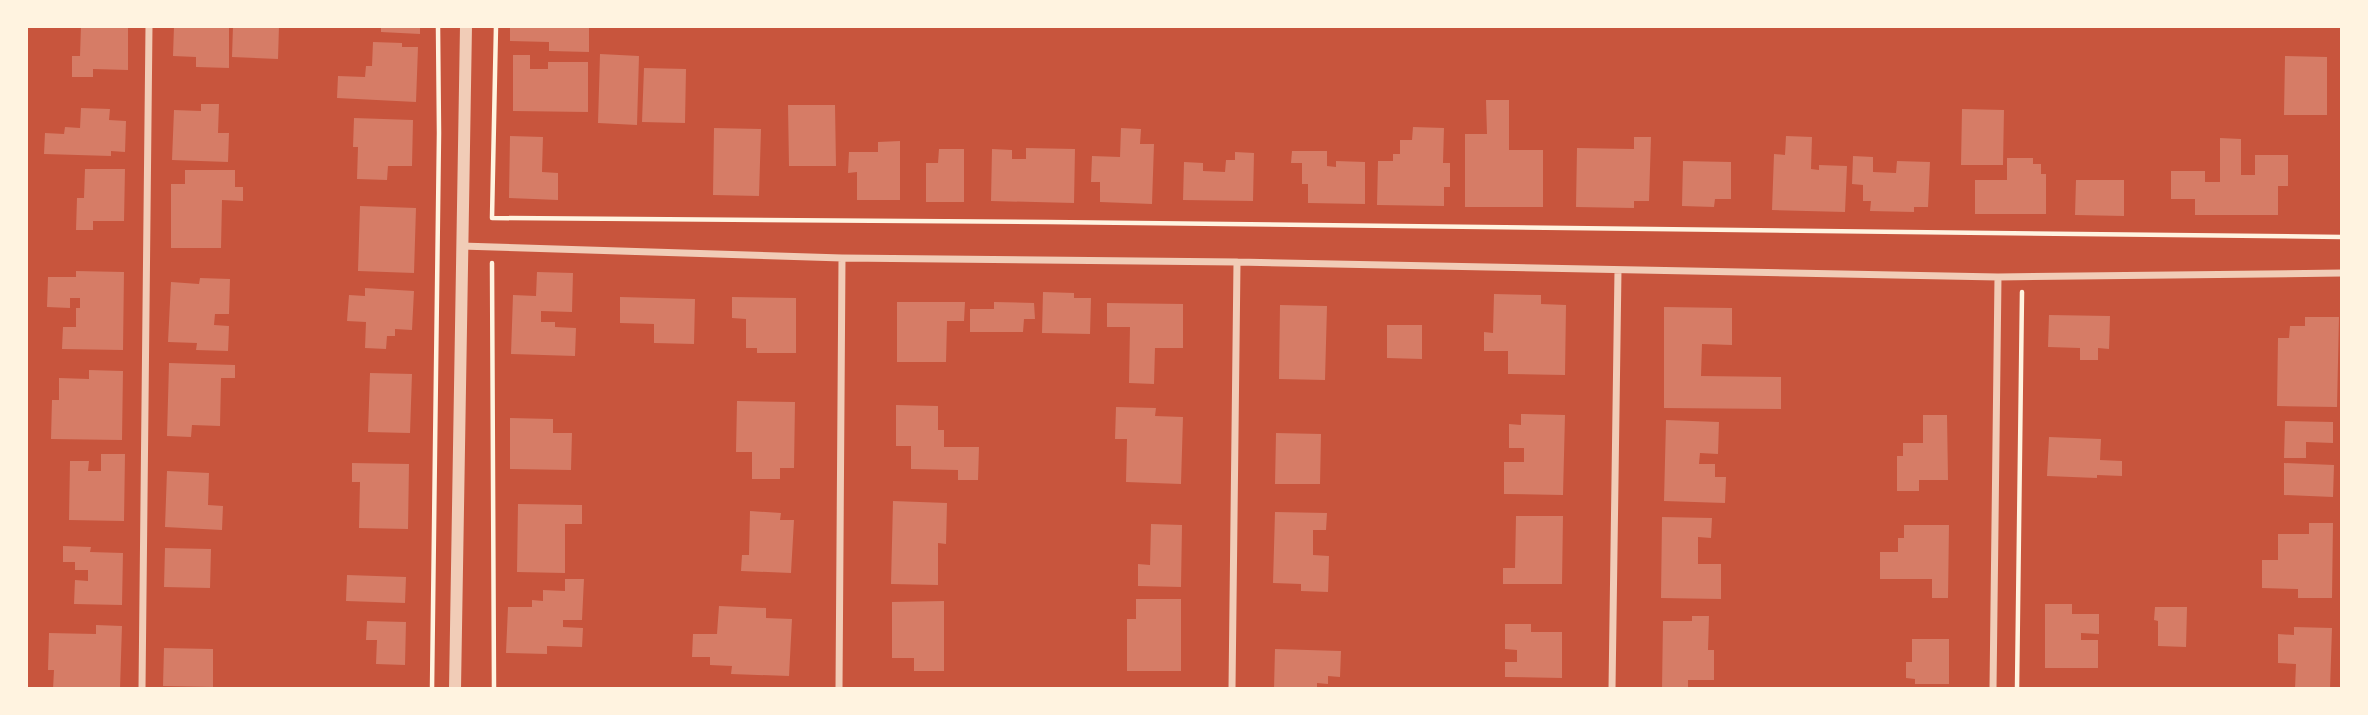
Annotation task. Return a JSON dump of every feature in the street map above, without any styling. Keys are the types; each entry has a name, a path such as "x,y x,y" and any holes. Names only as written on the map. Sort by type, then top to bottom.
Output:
{"street":[{"path":"142,689 149,26"},
{"path":"455,689 466,26"},
{"path":"461,246 842,258 1237,262 1998,277 2342,273"},
{"path":"839,689 842,258"},
{"path":"1232,689 1237,262"},
{"path":"1612,689 1618,270"},
{"path":"1993,689 1998,277"}],"path":[{"path":"432,689 438,26"},
{"path":"494,689 492,218 496,26"},
{"path":"492,218 2342,237"},
{"path":"2017,689 2022,277"}],"building":[{"path":"81,26 128,26 128,70 93,69 93,77 72,77 72,56 80,56"},
{"path":"174,26 229,26 229,68 196,67 196,57 173,56"},
{"path":"233,26 279,26 278,59 232,57"},
{"path":"381,26 420,26 420,34 381,32"},
{"path":"510,26 589,26 589,52 549,51 549,42 510,41"},
{"path":"373,42 402,43 402,47 418,47 416,102 337,98 338,76 365,77 366,66 372,66"},
{"path":"600,54 639,56 637,125 598,123"},
{"path":"513,55 530,55 530,69 548,69 548,62 588,62 588,112 513,111"},
{"path":"2285,56 2327,57 2327,115 2284,115"},
{"path":"644,68 686,69 685,123 642,122"},
{"path":"1486,100 1509,100 1509,150 1543,150 1543,207 1465,207 1465,134 1487,134"},
{"path":"201,104 219,104 218,133 229,133 228,162 172,160 174,110 201,111"},
{"path":"788,105 835,105 836,166 789,166"},
{"path":"81,108 110,109 109,120 126,121 125,152 111,151 111,156 44,154 45,133 64,134 65,127 80,128"},
{"path":"1962,109 2004,110 2003,165 1961,165"},
{"path":"354,118 413,120 412,166 388,166 387,180 357,179 358,147 353,147"},
{"path":"1413,127 1444,128 1443,163 1450,163 1450,187 1444,187 1444,206 1377,205 1378,161 1393,161 1393,154 1400,154 1400,140 1412,140"},
{"path":"714,128 761,129 759,196 713,195"},
{"path":"1121,128 1141,129 1140,144 1154,144 1152,204 1100,202 1100,182 1091,182 1092,156 1120,157"},
{"path":"510,136 543,137 542,172 558,173 558,200 509,198"},
{"path":"1786,136 1812,137 1811,169 1819,170 1819,165 1847,166 1845,212 1772,210 1774,154 1785,155"},
{"path":"1634,137 1651,137 1649,201 1634,201 1634,208 1576,207 1577,148 1634,149"},
{"path":"2220,138 2241,139 2241,175 2255,175 2255,155 2288,155 2288,186 2278,186 2278,215 2195,215 2195,199 2171,199 2171,171 2205,171 2205,182 2220,182"},
{"path":"900,141 900,200 857,200 857,172 848,173 849,152 878,152 878,142"},
{"path":"1026,148 1075,149 1074,203 991,201 992,149 1012,150 1012,159 1026,159"},
{"path":"939,149 964,149 964,202 926,202 926,163 938,163"},
{"path":"1292,151 1327,151 1327,166 1336,167 1336,161 1365,162 1365,204 1308,203 1308,184 1302,184 1302,163 1291,163"},
{"path":"1235,152 1254,153 1253,201 1183,200 1184,162 1203,163 1203,171 1225,172 1226,160 1235,160"},
{"path":"1853,156 1873,157 1873,172 1896,173 1897,161 1930,162 1928,207 1914,207 1914,212 1870,211 1871,201 1863,201 1863,185 1852,184"},
{"path":"2007,158 2033,158 2033,164 2041,164 2041,174 2046,174 2046,214 1975,214 1975,180 2007,180"},
{"path":"1683,161 1731,162 1731,199 1715,199 1714,207 1682,206"},
{"path":"85,169 125,169 124,221 93,221 93,230 76,230 77,198 84,198"},
{"path":"185,170 235,170 235,187 243,187 243,201 222,200 221,248 171,248 171,184 185,184"},
{"path":"2076,180 2124,180 2124,216 2075,215"},
{"path":"360,206 416,208 414,273 358,271"},
{"path":"76,271 124,272 123,350 62,349 63,327 76,327 76,308 80,308 80,298 70,298 70,308 47,307 48,277 76,277"},
{"path":"537,272 573,273 572,312 541,311 541,322 555,322 555,327 576,328 575,356 511,354 513,295 536,296"},
{"path":"200,278 230,279 229,314 215,314 214,325 229,326 228,351 196,350 197,343 168,342 171,282 199,284"},
{"path":"365,288 414,291 412,330 395,329 395,336 387,336 386,349 365,348 366,322 347,321 349,295 365,296"},
{"path":"1043,292 1074,293 1074,298 1091,298 1090,334 1042,333"},
{"path":"1494,294 1541,295 1541,304 1566,305 1565,375 1508,374 1508,351 1484,351 1484,332 1493,333"},
{"path":"620,297 695,299 694,344 654,343 654,324 620,323"},
{"path":"732,297 796,298 796,353 757,353 757,348 746,348 746,319 732,318"},
{"path":"897,302 965,302 964,321 947,321 946,362 897,362"},
{"path":"994,302 1034,303 1035,319 1024,319 1023,332 970,332 970,309 994,309"},
{"path":"1107,303 1183,304 1183,348 1155,348 1154,384 1129,383 1130,327 1107,327"},
{"path":"1280,305 1327,306 1325,380 1279,379"},
{"path":"1664,307 1732,308 1732,345 1702,344 1701,376 1781,377 1781,409 1664,408"},
{"path":"2049,315 2110,316 2109,349 2098,348 2098,360 2080,360 2080,348 2048,347"},
{"path":"2305,317 2339,317 2337,407 2277,406 2278,338 2289,338 2290,326 2305,326"},
{"path":"1387,325 1422,325 1422,359 1387,358"},
{"path":"169,363 235,365 235,378 221,378 220,426 192,425 191,437 167,436"},
{"path":"89,370 123,371 122,440 51,439 52,400 59,400 59,378 89,379"},
{"path":"370,373 412,374 410,433 368,432"},
{"path":"737,401 795,402 794,468 780,468 780,479 752,479 752,452 736,452"},
{"path":"896,405 938,406 938,430 944,430 944,447 979,447 978,480 958,480 958,470 911,469 911,446 896,446"},
{"path":"1116,407 1156,408 1155,416 1183,417 1181,484 1126,482 1127,439 1115,439"},
{"path":"1521,414 1565,415 1563,495 1504,494 1504,462 1524,462 1524,448 1509,448 1509,424 1521,425"},
{"path":"1923,415 1947,415 1948,480 1919,480 1919,491 1897,491 1897,456 1903,456 1903,443 1923,443"},
{"path":"510,418 553,419 553,433 572,433 571,470 510,469"},
{"path":"1666,420 1719,422 1718,454 1700,453 1699,464 1715,464 1715,477 1726,477 1725,503 1664,501"},
{"path":"2285,421 2333,422 2333,443 2306,442 2306,458 2284,458"},
{"path":"1276,433 1321,434 1320,484 1275,484"},
{"path":"2049,437 2101,439 2100,460 2122,461 2122,476 2047,476"},
{"path":"101,454 125,454 124,521 69,520 70,461 89,461 88,471 101,471"},
{"path":"352,463 409,464 408,529 359,528 360,482 352,482"},
{"path":"2284,463 2334,465 2333,497 2284,495"},
{"path":"167,471 209,473 208,505 223,506 222,530 165,527"},
{"path":"893,501 947,503 946,544 938,543 938,585 891,584"},
{"path":"518,504 582,505 582,524 565,524 565,573 517,572"},
{"path":"750,511 781,513 780,520 794,520 791,573 741,571 742,555 749,555"},
{"path":"1275,512 1327,513 1326,530 1313,530 1313,555 1329,556 1328,592 1301,591 1301,584 1273,583"},
{"path":"1516,516 1563,516 1562,584 1503,584 1503,568 1515,568"},
{"path":"1662,517 1712,518 1711,538 1698,537 1698,564 1721,564 1721,599 1661,598"},
{"path":"2309,523 2333,523 2332,598 2298,598 2298,589 2262,588 2262,560 2278,560 2278,534 2309,534"},
{"path":"1151,524 1182,525 1181,587 1138,586 1138,564 1150,565"},
{"path":"1904,525 1949,525 1948,598 1932,598 1932,579 1880,579 1880,552 1898,552 1898,538 1904,538"},
{"path":"63,546 91,547 90,552 123,553 122,605 74,604 75,580 88,581 88,570 75,570 75,562 63,562"},
{"path":"165,548 211,549 210,588 164,587"},
{"path":"347,575 406,577 405,603 346,601"},
{"path":"565,579 584,579 582,620 563,620 563,627 583,628 582,647 547,646 547,654 506,653 508,607 532,607 532,600 543,601 543,590 565,591"},
{"path":"1136,599 1181,599 1181,671 1127,671 1127,619 1136,619"},
{"path":"944,601 944,671 914,671 914,658 892,658 892,602"},
{"path":"2045,604 2072,604 2072,614 2099,614 2099,634 2081,633 2081,640 2098,640 2098,668 2045,668"},
{"path":"719,606 766,608 766,618 792,619 789,676 731,674 732,666 710,665 710,657 692,657 693,634 717,634"},
{"path":"2155,607 2187,607 2186,647 2158,646"},
{"path":"1692,616 1709,616 1708,650 1714,650 1714,680 1688,680 1688,689 1662,689 1663,621 1692,621"},
{"path":"367,621 406,622 405,665 376,664 377,640 366,640"},
{"path":"1505,624 1531,624 1531,632 1562,632 1562,678 1505,677 1505,662 1517,662 1517,650 1505,649"},
{"path":"96,625 122,626 120,689 53,689 54,670 48,670 49,633 96,634"},
{"path":"2294,627 2332,628 2330,689 2295,689 2296,664 2278,663 2278,634 2294,635"},
{"path":"1912,639 1949,639 1949,684 1915,684 1915,679 1906,678 1906,662 1912,662"},
{"path":"164,648 213,649 213,687 163,686"},
{"path":"1275,649 1341,651 1340,677 1328,676 1328,684 1317,683 1317,689 1274,689"}]}
